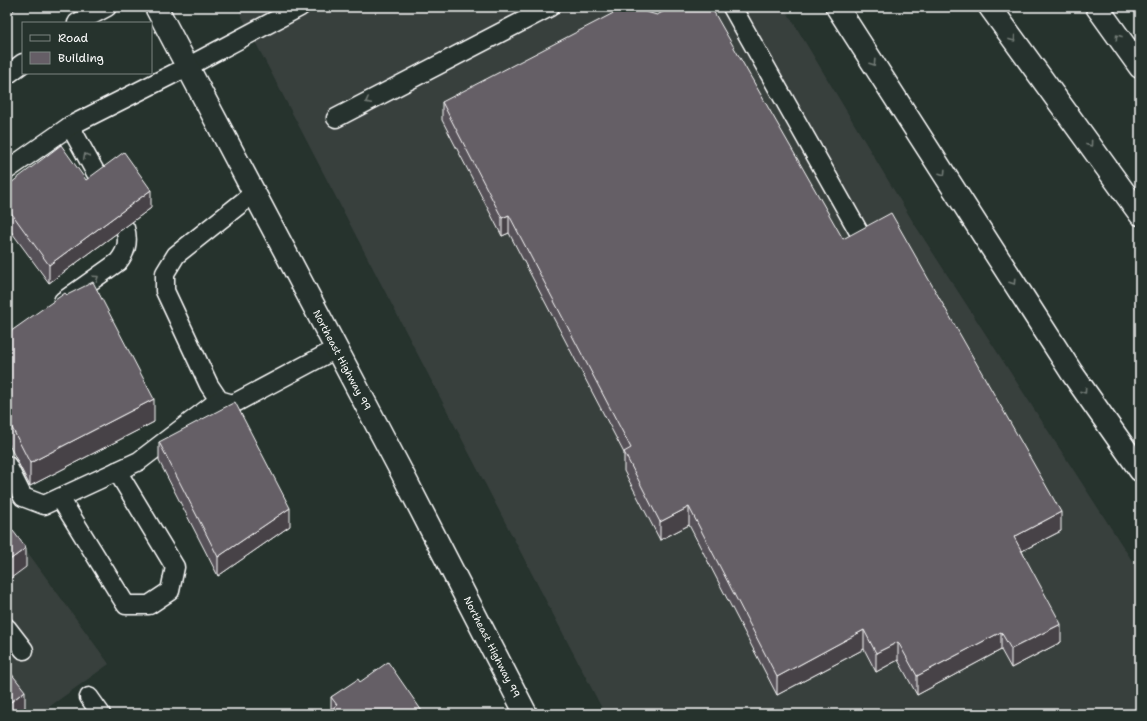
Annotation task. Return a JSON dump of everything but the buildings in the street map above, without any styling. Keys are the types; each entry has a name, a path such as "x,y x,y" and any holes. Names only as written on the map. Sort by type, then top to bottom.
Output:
{"main road":[{"name":"Northeast Highway 99","path":"156,7 441,548 526,714"},
{"path":"837,7 1072,373 1140,470"},
{"path":"990,7 1140,214"},
{"path":"1097,7 1140,67"}],"lane":[{"path":"79,22 107,7"},
{"path":"7,170 70,126 188,67 300,7"},
{"path":"336,118 550,7"},
{"path":"732,7 860,234"},
{"path":"7,75 22,64"},
{"path":"70,126 103,186"},
{"path":"254,193 176,255 165,274 165,291 209,385 219,400 233,404 336,349"},
{"path":"50,310 118,262 124,255 127,247 128,238 125,228"},
{"path":"7,465 23,497 44,505 139,461 219,400"},
{"path":"60,498 126,605 149,605 170,591 175,567 117,471"},
{"path":"7,628 24,650"},
{"path":"90,697 101,714"}],"shaded area":[{"path":"237,7 784,7 913,222 1140,573 1140,714 605,714"},
{"path":"7,524 109,664 39,714 7,714"}]}
